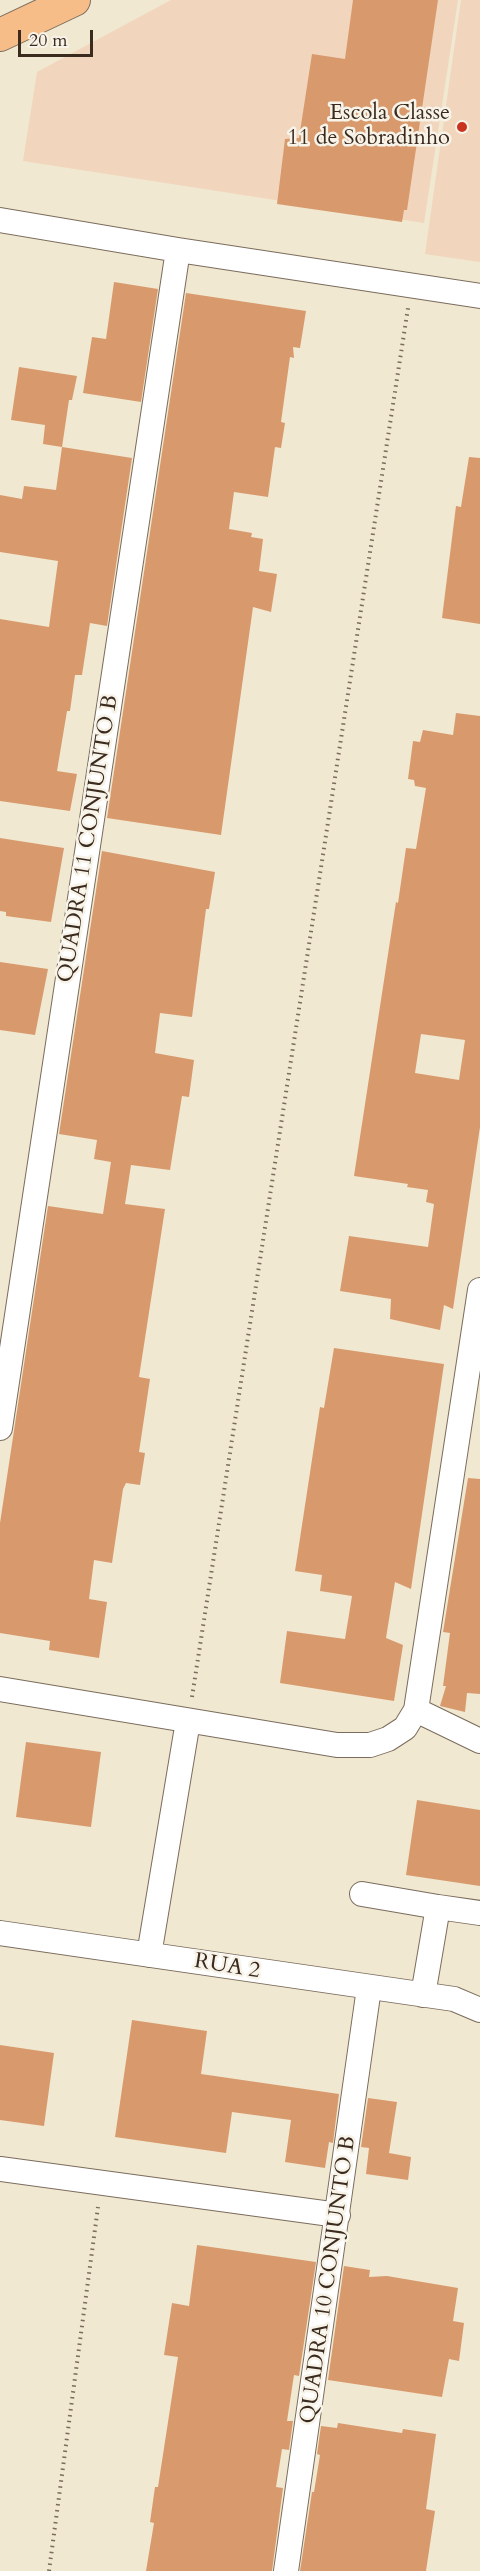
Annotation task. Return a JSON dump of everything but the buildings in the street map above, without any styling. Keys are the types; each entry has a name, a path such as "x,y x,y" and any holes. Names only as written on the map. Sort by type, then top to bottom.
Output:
{"main road":[{"path":"0,35 74,0"}],"street":[{"path":"0,220 411,287 480,296"},
{"name":"QUADRA 11 CONJUNTO B","path":"0,1428 178,250"},
{"path":"0,1689 337,1745 370,1745 388,1739 405,1728 416,1710 480,1290"},
{"path":"416,1710 480,1741"},
{"path":"149,1955 188,1721"},
{"path":"362,1894 480,1913"},
{"path":"423,1995 438,1907"},
{"name":"RUA 2","path":"0,1933 454,1999"},
{"name":"QUADRA 10 CONJUNTO B","path":"286,2571 369,1988"},
{"path":"454,1999 480,1994"},
{"path":"454,1999 480,2010"},
{"path":"0,2169 338,2215"}],"path":[{"path":"188,1721 411,287"},
{"path":"49,2571 102,2183"}],"shaded area":[{"path":"171,0 458,0 424,223 23,161 37,72"},
{"name":"Escola Classe 11 de Sobradinho","path":"461,0 480,0 480,262 425,254"}],"place":[{"name":"Escola Classe 11 de Sobradinho","path":"462,127"}]}
